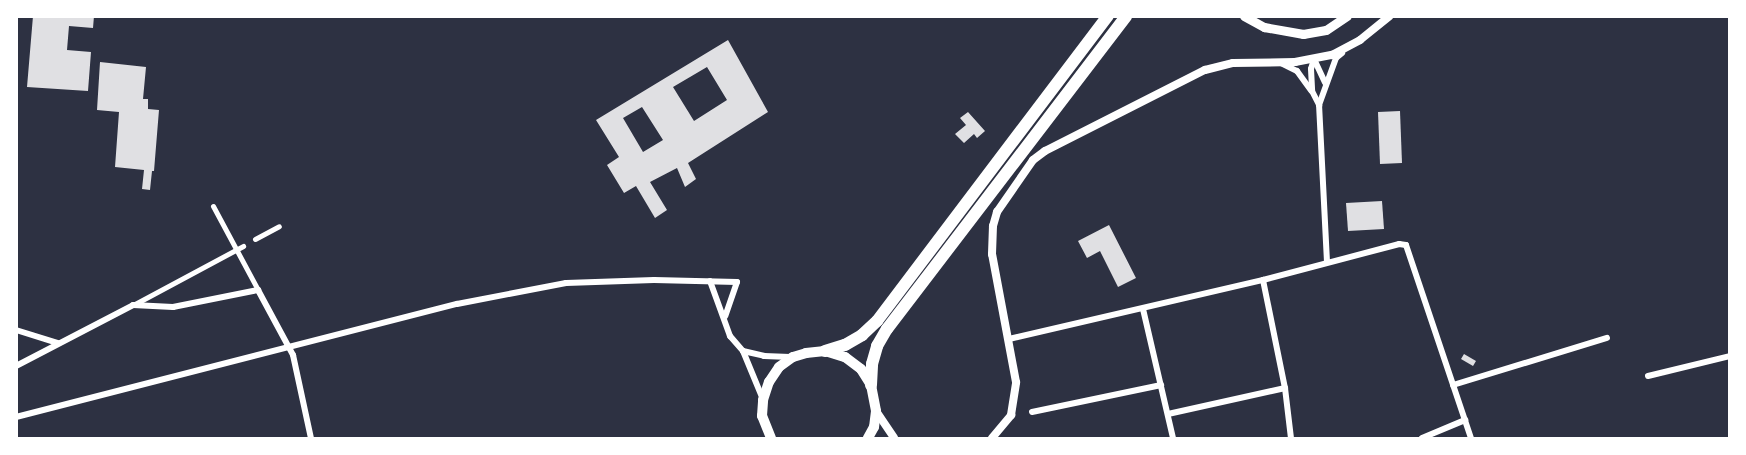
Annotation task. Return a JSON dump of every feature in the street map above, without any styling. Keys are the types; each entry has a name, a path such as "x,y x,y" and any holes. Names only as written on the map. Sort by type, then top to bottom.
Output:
{"highway":[{"path":"825,351 844,345 862,335 877,321 1030,123 1108,16"},
{"path":"871,385 872,364 877,346 887,329 1126,16"}],"main road":[{"path":"1098,30 1102,16"},
{"path":"1244,16 1264,27 1303,34 1326,30 1347,16"},
{"path":"767,436 763,400 769,382 779,367 794,357 825,351 845,357 861,369 871,385 876,411 874,427 868,438"}],"street":[{"path":"1327,262 1319,105 1325,83 1336,58 1390,16"},
{"path":"992,438 1011,416 1016,400 1016,382 1009,339 992,254 993,226 997,212 1034,160 1205,70 1233,63 1314,59 1346,48"},
{"path":"1314,59 1325,83"},
{"path":"1312,91 1311,69 1314,59"},
{"path":"1278,62 1297,72 1312,91 1319,105"},
{"path":"213,206 292,355 311,438"},
{"path":"255,239 279,226"},
{"path":"1009,339 1263,280 1399,244 1406,245 1472,438"},
{"path":"16,366 243,246"},
{"path":"1263,280 1285,388 1291,438"},
{"path":"710,281 725,316 730,336 743,351 760,386 763,400"},
{"path":"16,417 457,304 566,283 737,282 725,316"},
{"path":"133,305 173,307 258,290"},
{"path":"1143,309 1173,438"},
{"path":"16,330 58,343"},
{"path":"1453,385 1607,338"},
{"path":"743,351 764,356 794,357"},
{"path":"1648,376 1730,356"},
{"path":"1032,412 1161,385"},
{"path":"1168,414 1285,388"},
{"path":"876,411 894,438"},
{"path":"1422,438 1465,420"}],"building":[{"path":"33,16 94,16 93,28 69,26 67,50 91,52 88,91 27,87"},
{"path":"728,40 768,112 688,163 696,179 685,187 677,168 650,182 667,210 655,218 636,186 624,193 607,165 619,157 596,120","holes":["707,67 727,100 694,121 673,87","642,107 663,140 643,152 623,118"]},
{"path":"100,62 146,67 143,99 148,99 148,109 159,110 154,171 152,171 150,190 142,189 144,170 115,167 119,112 97,110"},
{"path":"1400,111 1402,163 1380,164 1378,112"},
{"path":"968,112 985,131 977,138 974,134 964,143 955,134 966,125 960,118"},
{"path":"1382,201 1384,229 1348,231 1346,203"},
{"path":"1109,225 1136,278 1118,287 1100,251 1087,258 1078,241"},
{"path":"1464,354 1476,361 1473,366 1461,359"}]}
